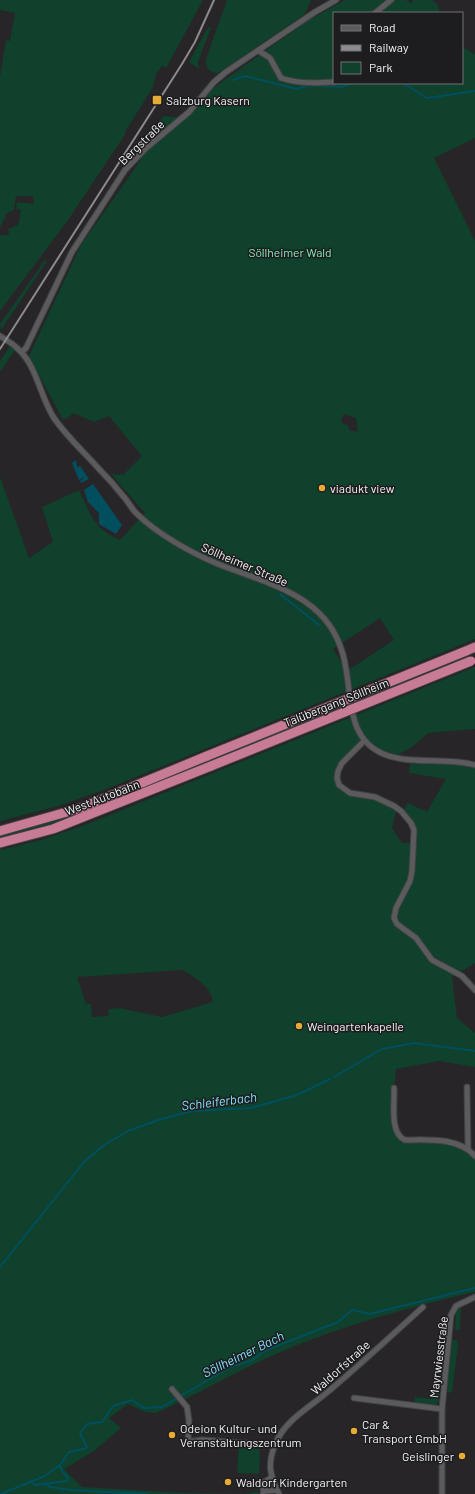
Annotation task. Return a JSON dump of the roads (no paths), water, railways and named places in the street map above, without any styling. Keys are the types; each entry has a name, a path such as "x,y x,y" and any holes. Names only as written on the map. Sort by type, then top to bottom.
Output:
{"highway":[{"name":"Talübergang Söllheim","path":"207,756 471,649"},
{"name":"Talübergang Söllheim","path":"211,766 473,660"},
{"name":"West Autobahn","path":"0,831 81,808 207,756"},
{"name":"West Autobahn","path":"0,843 53,829 211,766"}],"street":[{"path":"315,12 326,0"},
{"name":"Bergstraße","path":"22,352 26,348 72,252 125,170 145,149 189,112 214,82 315,12 336,0"},
{"path":"376,12 391,0"},
{"path":"259,51 270,58 281,78 289,81 311,83 333,82"},
{"name":"Söllheimer Straße","path":"0,336 17,347 26,358 53,417 77,446 123,495 135,512 144,520 192,552 217,564 273,585 303,600 319,612 328,622 340,645 344,660 354,722 364,741"},
{"path":"475,765 462,761 417,761 386,755 364,741 342,763 338,771 337,778 340,785 350,793 375,797 394,806 401,811 411,823 414,830 412,871 410,881 396,908 394,918 397,924 416,938 432,960 462,976 475,990"},
{"path":"467,1087 468,1148"},
{"path":"394,1088 394,1118 397,1133 401,1138 405,1140 438,1139 468,1148 475,1156"},
{"name":"Mayrwiesstraße","path":"442,1494 442,1409 451,1315 456,1306 475,1297"},
{"name":"Waldorfstraße","path":"278,1492 271,1478 270,1466 275,1445 283,1429 330,1391 423,1307"},
{"path":"173,1390 183,1401 189,1413 187,1439 190,1443 202,1440 275,1445"},
{"name":"Mayrwiesstraße","path":"354,1398 442,1409"},
{"path":"271,1478 261,1484 263,1493 278,1492"}],"water":[{"path":"76,460 77,467 80,466 89,479 81,483 80,481 86,477 79,480 72,463"},
{"path":"93,484 122,525 116,534 99,524 99,513 88,502 84,490"}],"waterway":[{"path":"233,80 245,76 297,89 310,85 342,87 349,84"},
{"path":"405,84 427,98 475,91"},
{"path":"280,594 319,625"},
{"name":"Schleiferbach","path":"334,1077 382,1049 414,1043 475,1051"},
{"name":"Schleiferbach","path":"0,1267 84,1162 104,1145 128,1131 158,1120 192,1111 251,1108 297,1095 330,1079"},
{"name":"Söllheimer Bach","path":"1,1494 45,1476 60,1465 69,1452 87,1448 80,1433 87,1424 102,1422 113,1406 132,1400 144,1408 162,1407 232,1366 251,1361 264,1351 338,1322 352,1310 370,1314 475,1288"},
{"name":"Söllheimer Bach","path":"30,1481 35,1485 67,1481 68,1478 62,1471 60,1465"},
{"path":"45,1483 50,1487 70,1490 147,1494"}],"railway":[{"path":"0,349 182,64 195,42 214,0"}],"place":[{"name":"Salzburg Kasern","path":"157,100"},
{"name":"viadukt view","path":"322,488"},
{"name":"Weingartenkapelle","path":"299,1026"},
{"name":"Car & Transport GmbH","path":"354,1431"},
{"name":"Odeion Kultur- und Veranstaltungszentrum","path":"172,1435"},
{"name":"Geislinger","path":"462,1456"},
{"name":"Waldorf Kindergarten","path":"228,1482"}],"park label":[{"name":"Söllheimer Wald","path":"290,252"}]}
